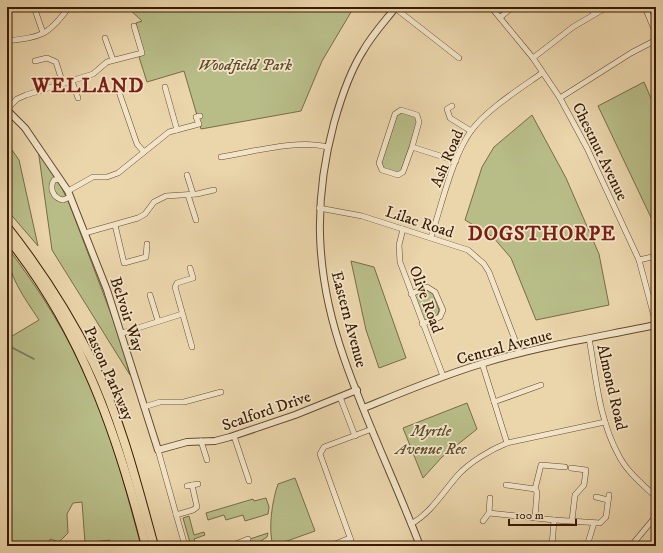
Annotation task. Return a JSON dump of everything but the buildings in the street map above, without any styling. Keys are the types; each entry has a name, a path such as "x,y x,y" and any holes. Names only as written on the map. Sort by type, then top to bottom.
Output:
{"highway":[{"name":"Paston Parkway","path":"7,227 54,291 93,363 128,455 154,546"},
{"name":"Paston Parkway","path":"7,237 48,295 87,367 119,449 146,546"}],"street":[{"path":"34,7 43,33"},
{"path":"7,41 28,40 43,33 50,29 69,7"},
{"path":"395,7 459,58"},
{"name":"Eastern Avenue","path":"395,7 363,51 342,92 328,147 319,208 319,231 326,290 344,358 420,546"},
{"name":"Chestnut Avenue","path":"491,7 501,17 533,58 560,98 587,148 639,260 656,324"},
{"path":"501,17 512,7"},
{"path":"590,7 594,14"},
{"path":"533,58 573,27 607,7"},
{"path":"645,7 656,34"},
{"path":"7,109 17,99 26,95 93,74 107,62 142,53 134,26"},
{"path":"105,38 113,60"},
{"path":"560,98 631,53 656,40"},
{"path":"35,61 47,58 56,62 63,84"},
{"name":"Ash Road","path":"431,237 456,161 471,131 504,101 542,73"},
{"path":"72,81 78,98"},
{"path":"165,88 177,130"},
{"path":"119,92 137,144 144,152"},
{"path":"452,106 447,109 450,118 471,131"},
{"name":"Belvoir Way","path":"7,109 25,128 60,179 69,194 85,233 122,333 158,450 185,546"},
{"path":"401,110 416,116 419,122 412,147 403,172 398,175 382,170 379,163 395,114 401,110"},
{"path":"60,179 54,180 51,184 51,188 56,197 63,200 93,177 107,177 128,168 144,152 169,132 199,124 196,117 200,116"},
{"path":"221,157 293,146 315,144 328,147"},
{"path":"412,147 456,161"},
{"path":"187,175 196,220"},
{"path":"85,233 115,226 143,215 154,202 166,196 190,195 214,190"},
{"name":"Lilac Road","path":"319,208 340,210 362,216 468,250 484,264 489,272 520,353"},
{"path":"115,226 124,263 146,257 147,244"},
{"name":"Olive Road","path":"403,229 399,244 399,258 410,294 443,376"},
{"path":"639,260 656,256"},
{"path":"190,268 193,278 177,283 174,287 192,347"},
{"path":"410,294 427,287 435,292 443,310 440,317 422,324"},
{"path":"150,295 158,321"},
{"path":"122,333 182,314"},
{"name":"Central Avenue","path":"364,408 443,376 482,363 520,353 656,324"},
{"name":"Almond Road","path":"589,338 605,422 618,454 634,476 656,497"},
{"path":"482,363 507,443"},
{"path":"494,402 541,385"},
{"name":"Scalford Drive","path":"158,450 187,442 214,441 234,436 357,390"},
{"path":"144,407 160,402 184,402 221,392"},
{"path":"340,397 355,436"},
{"path":"411,524 423,518 459,474 495,448 507,443 605,422"},
{"path":"353,546 320,454 324,447 372,429"},
{"path":"234,436 249,481"},
{"path":"201,441 207,460"},
{"path":"535,517 537,492 535,489 541,466 565,468"},
{"path":"571,468 586,470 584,485 575,495 572,520"},
{"path":"176,515 193,510 197,507 190,486 198,484"},
{"path":"506,485 535,489"},
{"path":"489,512 554,520 600,523 606,517 608,497 596,497"},
{"path":"483,521 489,512 490,498"},
{"path":"631,546 656,516"},
{"path":"552,546 554,520"},
{"path":"587,546 594,523"},
{"path":"330,546 350,538"},
{"path":"231,546 248,540"}],"green space":[{"name":"Woodfield Park","path":"127,7 354,7 322,61 301,111 201,129 184,71 147,82 139,57 144,54 136,23 142,21"},
{"path":"644,82 656,110 656,228 598,106"},
{"path":"401,112 416,117 418,122 401,171 397,174 383,168 381,163 397,115"},
{"path":"532,115 566,178 599,254 609,305 536,320 511,258 493,237 465,220 482,167 494,147"},
{"path":"7,143 19,160 38,246 7,210"},
{"path":"38,149 56,176 69,203 119,335 130,375 52,250"},
{"path":"7,247 52,312 80,364 97,402 111,442 141,546 109,546 110,540 85,543 82,502 73,503 67,514 68,533 59,542 50,539 49,546 7,546 7,339 39,320 22,294 13,276"},
{"path":"351,261 374,267 406,358 379,368 366,330"},
{"path":"427,290 433,294 439,310 437,317 426,321 422,320 414,297 416,294"},
{"name":"Myrtle Avenue Rec","path":"467,403 477,429 442,457 423,478 403,428"},
{"path":"295,478 315,531 273,546 271,515 278,484"},
{"path":"266,498 269,507 268,514 245,521 243,515 226,520 224,515 208,520 206,513 253,499 254,501"},
{"path":"189,516 194,535 204,532 205,535 194,539 196,546 191,546 183,518"},
{"path":"268,533 267,537 253,546 250,539"}],"waterway":[{"path":"7,345 34,359"}],"district":[{"name":"WELLAND","path":"88,85"},
{"name":"DOGSTHORPE","path":"542,233"}]}
